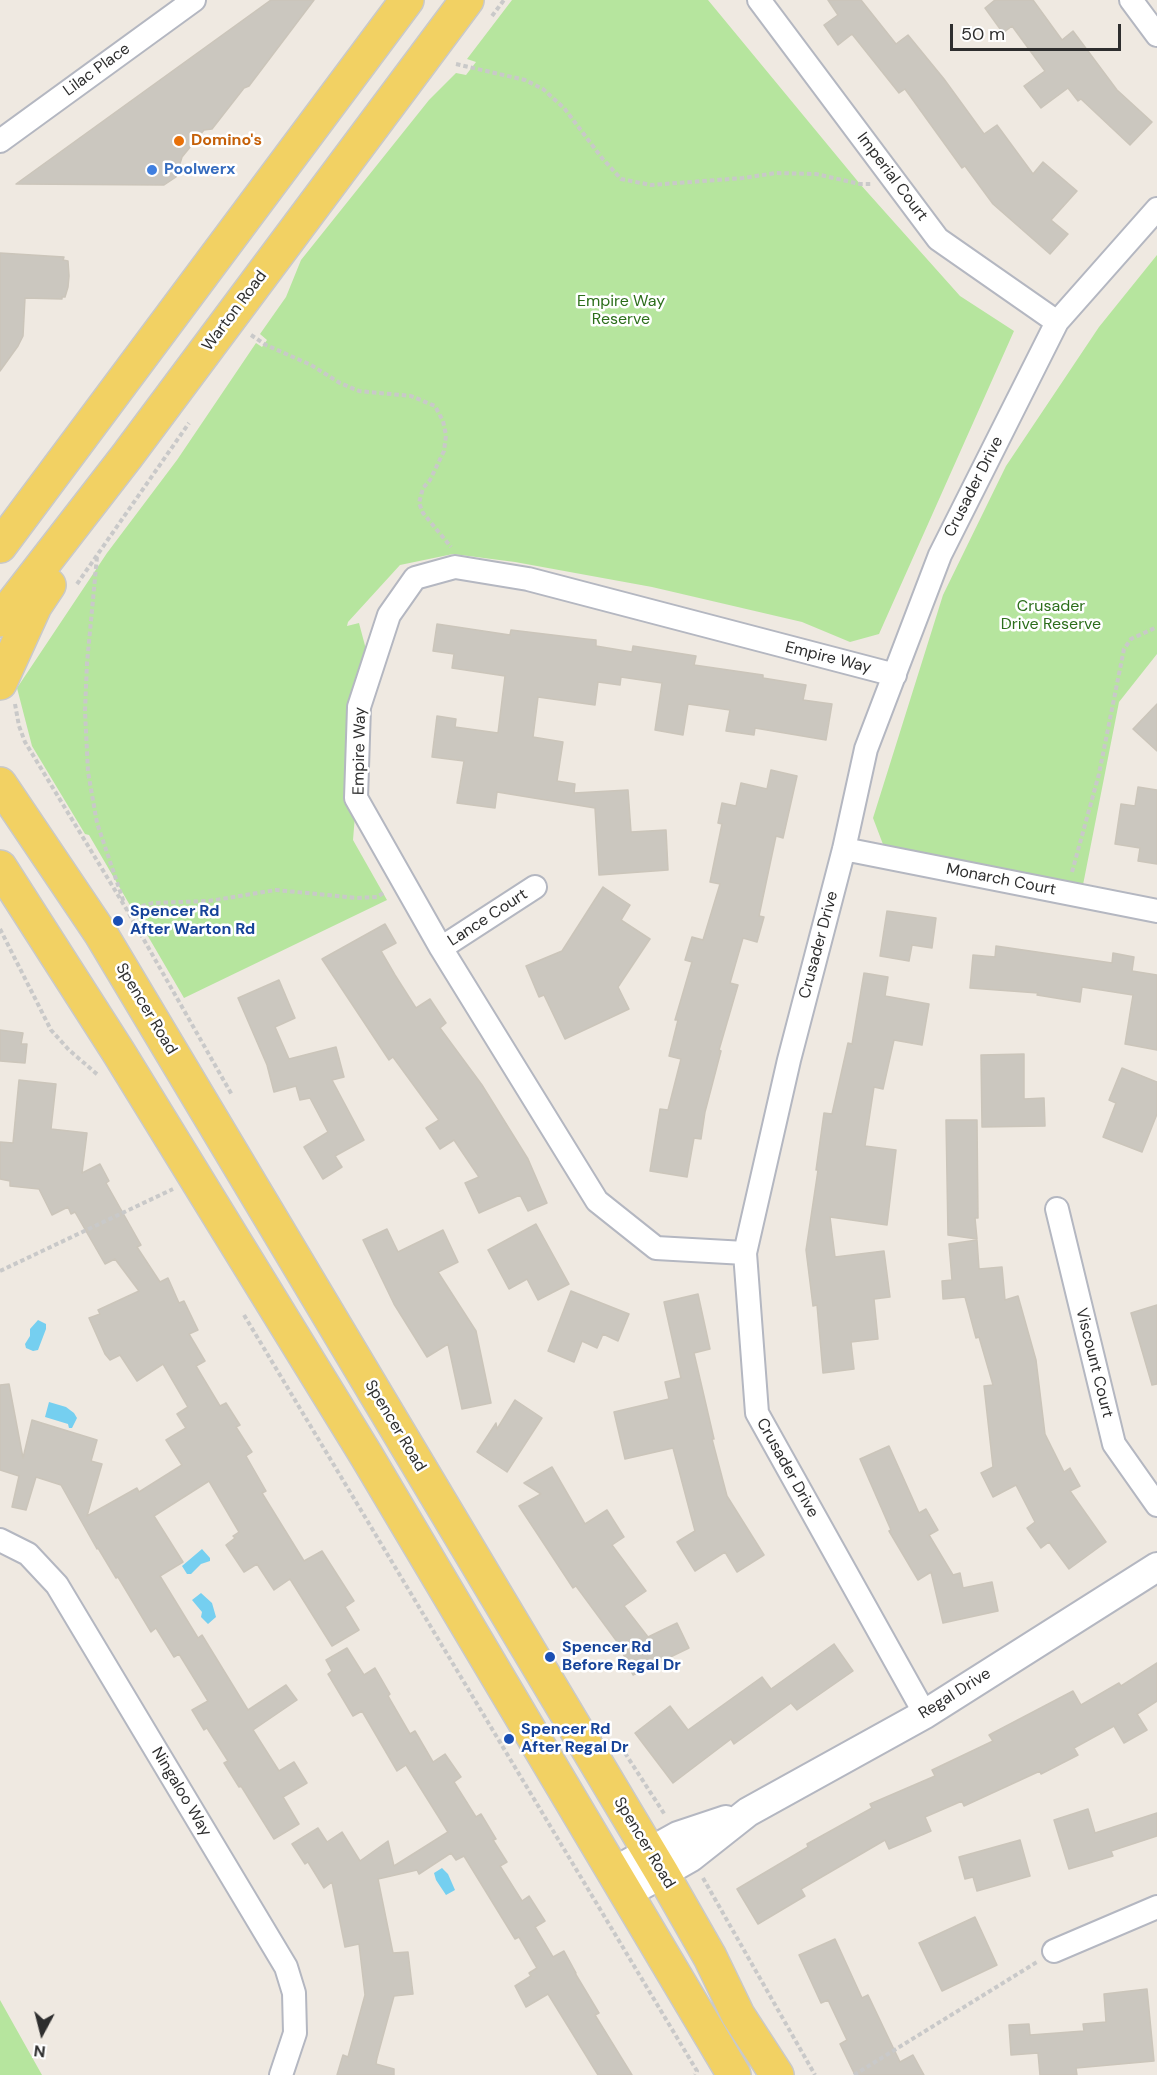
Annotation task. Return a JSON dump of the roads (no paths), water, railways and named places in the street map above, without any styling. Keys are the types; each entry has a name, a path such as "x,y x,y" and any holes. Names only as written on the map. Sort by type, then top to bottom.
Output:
{"main road":[{"path":"0,546 233,237 407,0"},
{"path":"368,52 410,22 431,0"},
{"name":"Warton Road","path":"0,620 127,456 468,0"},
{"path":"233,237 248,237 263,230 277,218 324,160 346,140 369,131"},
{"path":"8,695 35,606 93,524 127,456"},
{"name":"Spencer Road","path":"0,784 101,934 656,1863 710,1957 738,2015 777,2075"},
{"path":"0,867 119,1053 190,1195 366,1455 620,1883 723,2067"},
{"path":"0,892 31,916"},
{"path":"187,1078 178,1086 172,1101 192,1138 208,1179 190,1195"},
{"path":"545,1677 544,1718 575,1773 576,1785 568,1796"}],"street":[{"name":"Lilac Place","path":"0,141 194,0"},
{"name":"Imperial Court","path":"759,0 938,239 1057,322"},
{"path":"1131,0 1157,35"},
{"name":"Crusader Drive","path":"925,1714 757,1413 745,1253 789,1060 844,849 866,749 940,555 1057,322 1157,209"},
{"name":"Empire Way","path":"745,1253 656,1248 597,1202 441,948 356,798 358,707 389,615 415,578 455,567 528,579 895,675"},
{"name":"Monarch Court","path":"844,849 1157,911"},
{"name":"Lance Court","path":"441,948 535,887"},
{"name":"Viscount Court","path":"1057,1209 1114,1444 1157,1505"},
{"name":"Ningaloo Way","path":"0,1540 28,1554 57,1585 286,1967 294,1994 295,2033 281,2075"},
{"name":"Regal Drive","path":"620,1883 925,1714 1157,1567"},
{"path":"1054,1951 1157,1907"}],"water":[{"path":"38,1320 46,1324 46,1329 38,1350 33,1351 26,1348 25,1344 30,1336 30,1329"},
{"path":"49,1402 66,1407 74,1413 77,1418 72,1428 69,1428 68,1424 45,1417"},
{"path":"202,1549 210,1561 201,1564 191,1574 187,1574 182,1566"},
{"path":"201,1593 212,1603 216,1617 208,1624 201,1617 202,1612 192,1600"},
{"path":"442,1868 448,1874 455,1890 446,1895 434,1873"}],"place":[{"name":"Domino's","path":"179,141"},
{"name":"Poolwerx","path":"152,170"},
{"name":"Spencer Rd After Warton Rd","path":"118,921"},
{"name":"Spencer Rd Before Regal Dr","path":"550,1657"},
{"name":"Spencer Rd After Regal Dr","path":"509,1739"}],"park label":[{"name":"Empire Way Reserve","path":"621,311"},
{"name":"Crusader Drive Reserve","path":"1051,616"}]}
